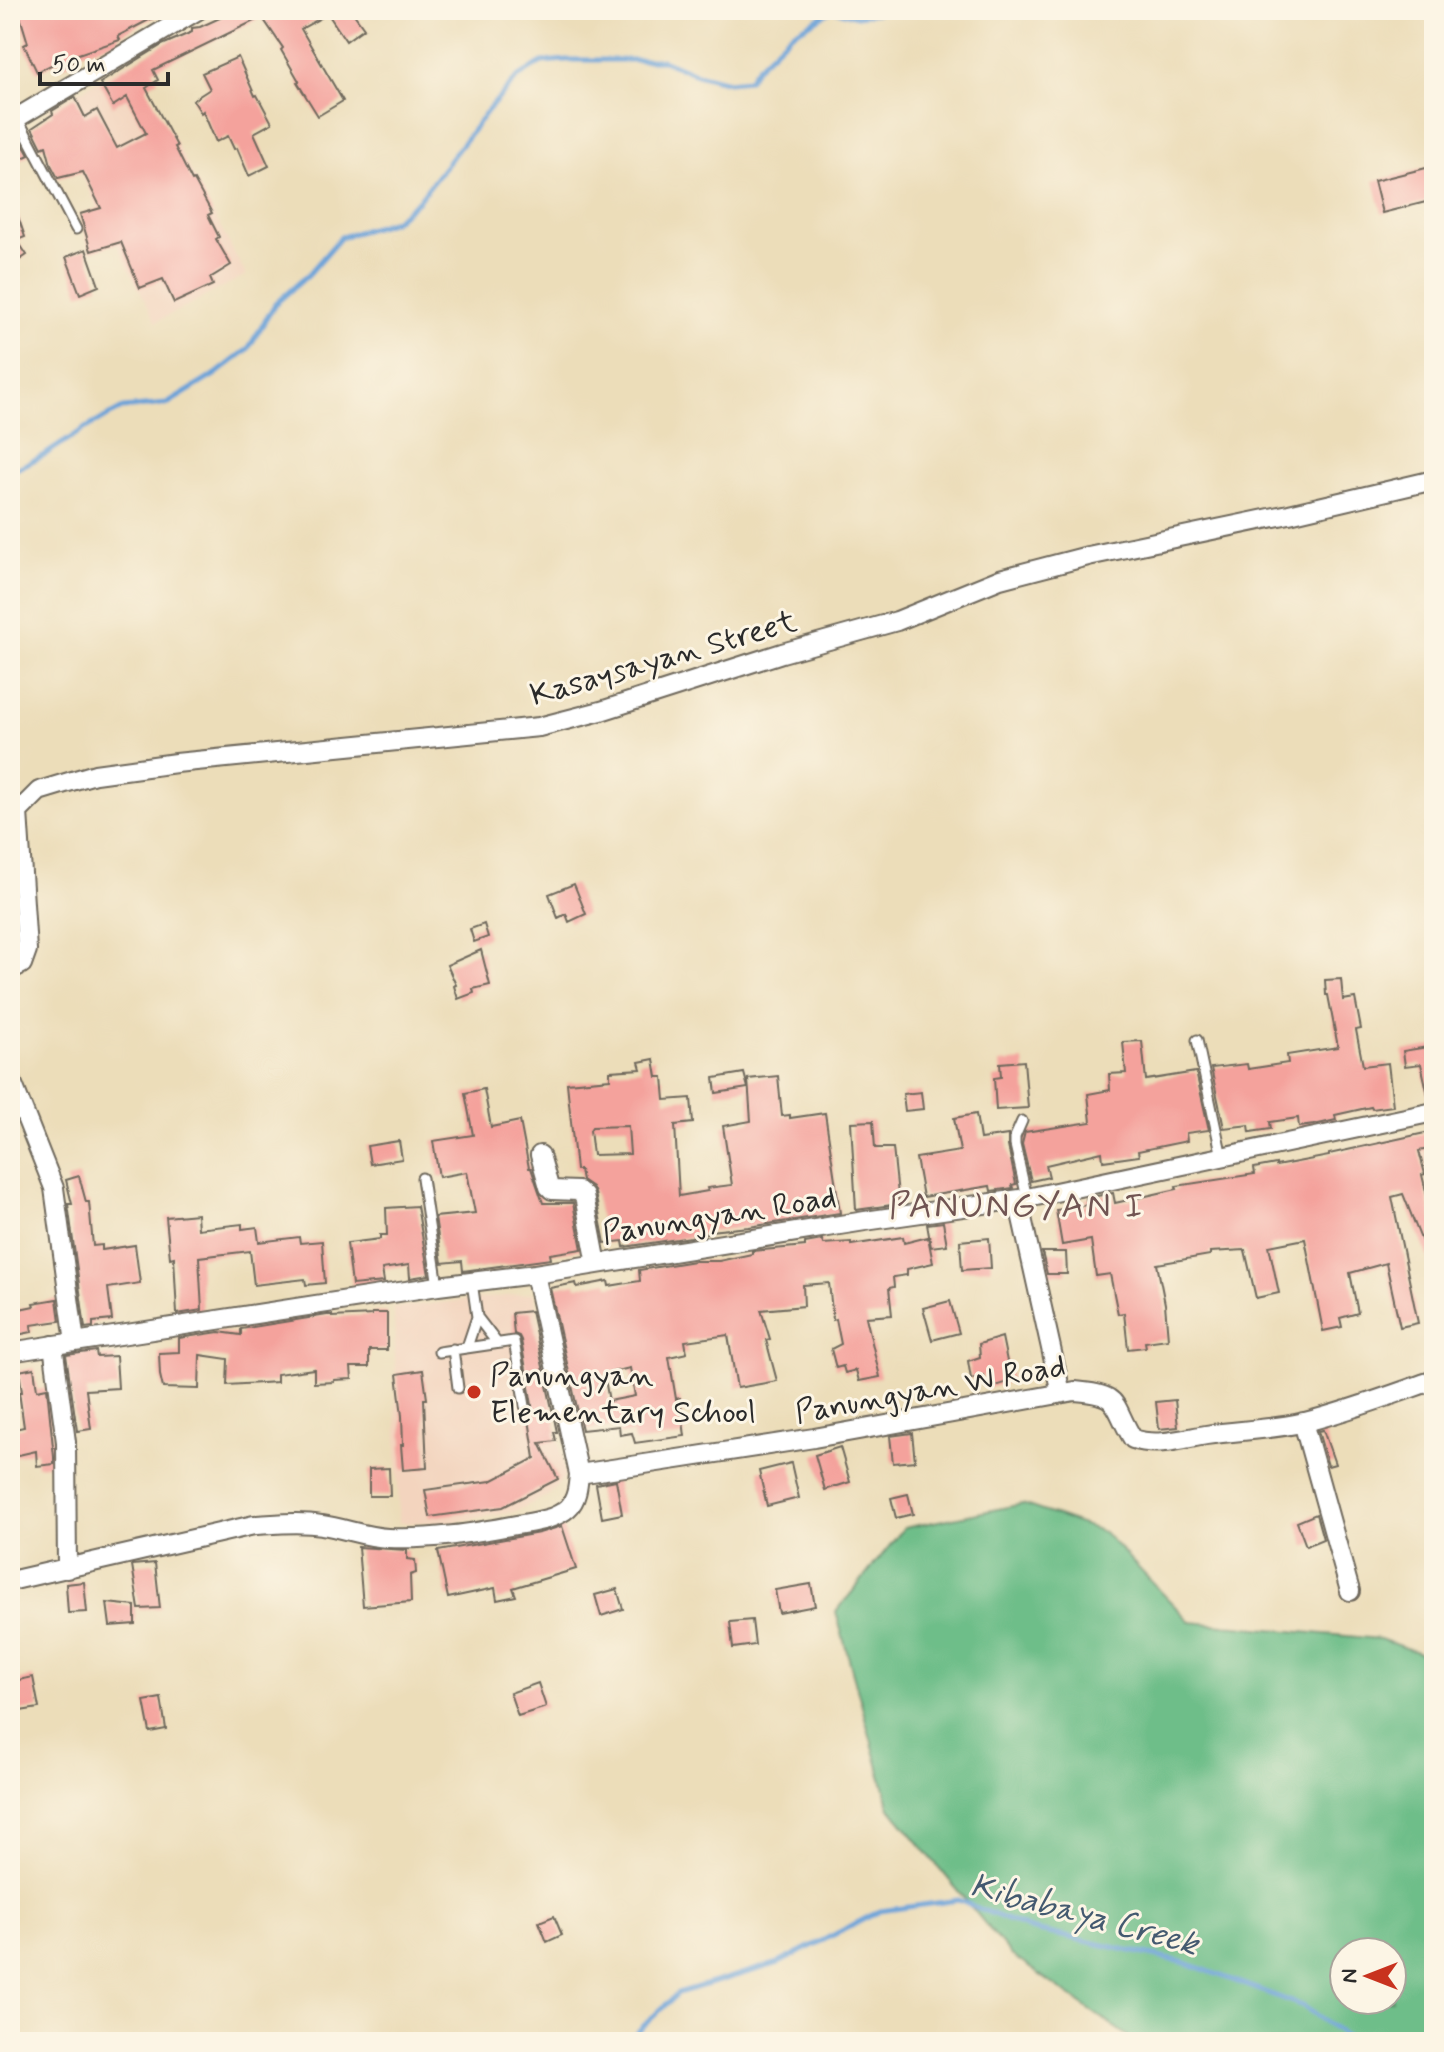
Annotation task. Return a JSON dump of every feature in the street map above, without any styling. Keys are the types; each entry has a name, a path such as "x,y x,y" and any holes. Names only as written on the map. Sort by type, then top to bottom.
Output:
{"street":[{"path":"14,119 198,10"},
{"name":"Kasaysayan Street","path":"10,970 22,964 27,950 18,812 39,791 95,774 136,768 539,727 897,621 1000,579 1088,556 1434,480"},
{"path":"10,1077 54,1188 75,1342"},
{"name":"Panungyan Road","path":"10,1352 1023,1199 1434,1112"},
{"path":"540,1155 552,1190 578,1191 584,1196 597,1264"},
{"path":"1023,1199 1061,1393"},
{"path":"10,1581 254,1525 322,1525 386,1538 430,1538 462,1535 555,1516 569,1507 575,1498 579,1474 535,1274"},
{"path":"53,1345 66,1442 67,1569"},
{"name":"Panungyan W Road","path":"579,1474 814,1438 1075,1391 1107,1395 1116,1405 1133,1439 1157,1443 1303,1422 1361,1406 1434,1380"},
{"path":"1303,1422 1350,1591"}],"lane":[{"path":"14,119 76,229"},
{"path":"1197,1040 1222,1157"},
{"path":"1022,1121 1015,1145 1023,1199"},
{"path":"422,1178 438,1286"},
{"path":"467,1347 477,1317 472,1282"},
{"path":"477,1317 497,1343"},
{"path":"439,1352 514,1341 525,1406"},
{"path":"453,1349 458,1388"}],"shaded area":[{"path":"132,60 246,275 156,322 48,110"},
{"path":"1429,1141 1434,1188 1429,1189 1420,1143"},
{"name":"Panungyan Elementary School","path":"534,1293 565,1476 549,1495 514,1512 452,1522 399,1523 394,1308"}],"green space":[{"path":"1022,1504 1104,1532 1190,1622 1380,1639 1434,1658 1434,2042 1136,2042 1010,1954 890,1808 836,1612 904,1528"}],"building":[{"path":"18,10 168,10 118,36 120,40 75,55 77,60 62,67 59,61 37,72 24,45 28,43"},
{"path":"219,10 351,10 364,28 346,41 328,14 301,29 343,101 318,116 297,82 281,50 283,48 262,17 153,70 158,80 146,88 192,181 212,213 208,215 219,237 216,239 231,265 210,278 213,285 174,303 163,279 140,288 121,242 91,251 80,214 101,208 83,172 58,178 46,146 42,148 32,128 75,97 85,117 97,110 117,148 146,133 127,97 113,106 100,83 162,45 192,32 192,28 222,17"},
{"path":"238,57 255,96 272,123 254,133 269,166 249,176 237,148 234,149 228,136 216,142 203,111 201,113 193,100 210,89 202,73"},
{"path":"16,132 29,155 10,164 10,134"},
{"path":"1434,166 1434,200 1382,213 1374,181"},
{"path":"12,199 25,237 17,240 27,255 15,263 10,255"},
{"path":"86,249 99,286 80,294 66,257"},
{"path":"574,884 586,914 569,922 566,914 558,918 549,894"},
{"path":"484,924 488,937 474,942 470,929"},
{"path":"481,950 490,985 473,989 474,993 458,999 456,985 447,965"},
{"path":"1341,979 1343,1000 1355,998 1361,1029 1356,1030 1363,1066 1388,1063 1393,1106 1335,1115 1336,1120 1299,1127 1298,1118 1270,1122 1271,1129 1250,1132 1249,1125 1224,1128 1211,1068 1247,1064 1248,1069 1288,1063 1287,1055 1338,1047 1325,980"},
{"path":"1142,1041 1146,1080 1196,1072 1209,1130 1186,1133 1187,1141 1138,1151 1139,1156 1103,1161 1102,1152 1046,1165 1049,1177 1031,1181 1022,1144 1025,1132 1091,1122 1088,1094 1110,1090 1109,1074 1126,1073 1123,1042"},
{"path":"1434,1046 1434,1094 1428,1095 1421,1064 1405,1066 1403,1051"},
{"path":"654,1059 657,1077 663,1077 665,1100 691,1098 693,1123 675,1125 679,1196 732,1185 723,1126 751,1121 748,1079 778,1076 782,1116 790,1115 790,1118 825,1113 840,1213 710,1231 691,1237 624,1247 623,1241 605,1243 595,1193 582,1180 580,1170 576,1170 567,1083 610,1079 610,1071 641,1069 639,1062","holes":["628,1126 630,1154 593,1155 590,1130 592,1127"]},
{"path":"1024,1061 1028,1108 996,1110 994,1078 1001,1077 1000,1063"},
{"path":"744,1073 748,1088 716,1093 714,1078"},
{"path":"484,1089 491,1127 520,1121 529,1168 543,1203 573,1203 582,1249 550,1254 551,1259 463,1271 462,1261 442,1263 435,1217 475,1213 467,1172 439,1177 433,1141 473,1135 465,1093"},
{"path":"921,1092 923,1109 905,1111 903,1094"},
{"path":"976,1114 980,1139 1008,1135 1016,1184 1012,1185 1013,1188 991,1191 990,1186 923,1197 916,1158 960,1151 954,1118"},
{"path":"873,1121 875,1148 893,1148 899,1204 856,1210 851,1122"},
{"path":"1434,1131 1434,1148 1419,1151 1434,1224 1434,1272 1403,1194 1392,1197 1418,1323 1400,1327 1386,1263 1350,1273 1358,1313 1340,1318 1342,1327 1323,1331 1305,1239 1269,1246 1279,1293 1256,1298 1245,1250 1210,1252 1210,1255 1157,1264 1168,1339 1145,1342 1146,1347 1128,1349 1124,1313 1118,1314 1110,1274 1096,1276 1091,1240 1062,1245 1056,1210 1087,1205 1086,1198 1113,1193 1115,1203 1177,1189 1176,1186 1255,1174 1254,1168 1329,1156"},
{"path":"399,1141 402,1159 370,1164 367,1146"},
{"path":"79,1176 86,1202 89,1202 93,1246 102,1245 102,1250 135,1245 140,1283 108,1288 112,1320 93,1322 93,1327 85,1328 68,1204 72,1204 66,1180"},
{"path":"417,1206 429,1275 410,1278 409,1265 382,1269 384,1282 352,1285 347,1243 380,1239 380,1235 387,1235 386,1208"},
{"path":"197,1214 198,1229 242,1224 242,1229 257,1227 259,1242 299,1237 300,1243 322,1241 325,1283 306,1285 305,1279 254,1285 250,1251 199,1257 202,1310 177,1314 174,1257 170,1258 166,1217"},
{"path":"943,1222 947,1245 931,1247 927,1224"},
{"path":"903,1237 904,1243 928,1237 933,1263 907,1269 907,1275 893,1277 894,1287 889,1288 892,1315 866,1317 880,1377 859,1381 856,1370 845,1373 843,1366 836,1368 831,1349 841,1344 836,1319 833,1320 829,1283 803,1285 804,1306 761,1310 770,1339 766,1340 777,1381 737,1388 728,1335 685,1341 687,1353 669,1357 676,1399 680,1398 685,1436 635,1443 632,1433 620,1435 619,1426 582,1430 550,1288 576,1283 577,1287 608,1281 609,1286 640,1281 639,1270 694,1261 719,1261 752,1254 752,1251 805,1246 805,1243 822,1240 823,1244 851,1242 851,1245","holes":["630,1368 635,1396 609,1401 604,1374"]},
{"path":"989,1238 991,1268 962,1270 960,1241"},
{"path":"1042,1252 1066,1252 1067,1274 1047,1274"},
{"path":"57,1299 60,1321 31,1325 32,1332 12,1336 10,1311"},
{"path":"950,1301 959,1333 932,1340 923,1308"},
{"path":"531,1311 557,1432 554,1432 556,1441 540,1443 558,1479 503,1507 430,1517 425,1490 491,1481 535,1458 528,1413 532,1405 521,1340 514,1334 512,1313"},
{"path":"387,1313 387,1350 369,1350 369,1367 351,1367 352,1379 314,1383 314,1369 277,1374 277,1382 227,1385 228,1359 200,1355 199,1389 163,1388 159,1353 179,1352 179,1338 219,1332 241,1335 241,1329 327,1315"},
{"path":"1002,1337 1011,1381 986,1389 984,1376 971,1379 968,1361 980,1357 979,1344"},
{"path":"96,1351 97,1357 116,1356 118,1388 86,1390 91,1429 77,1431 66,1355"},
{"path":"34,1368 37,1390 47,1388 54,1464 37,1466 36,1451 10,1457 10,1430 24,1427 19,1371"},
{"path":"423,1370 427,1399 424,1399 427,1468 403,1470 397,1374"},
{"path":"1175,1400 1178,1427 1159,1429 1156,1402"},
{"path":"1323,1430 1335,1464 1328,1466 1318,1431"},
{"path":"912,1433 915,1461 893,1463 890,1436"},
{"path":"840,1447 850,1482 825,1490 815,1455"},
{"path":"791,1463 799,1498 767,1506 759,1471"},
{"path":"389,1468 390,1496 369,1496 369,1469"},
{"path":"616,1480 622,1514 602,1518 596,1484"},
{"path":"908,1494 913,1514 896,1518 891,1498"},
{"path":"1316,1514 1323,1539 1306,1546 1297,1522"},
{"path":"562,1526 576,1569 513,1588 516,1596 497,1600 495,1588 448,1598 438,1551"},
{"path":"358,1547 407,1550 407,1559 415,1560 416,1573 410,1575 411,1602 363,1606"},
{"path":"155,1563 160,1608 139,1609 132,1565"},
{"path":"84,1582 87,1612 68,1613 66,1584"},
{"path":"811,1584 815,1606 779,1613 775,1590"},
{"path":"617,1589 623,1609 601,1616 595,1595"},
{"path":"107,1603 135,1606 135,1624 110,1626"},
{"path":"752,1620 755,1645 733,1648 730,1622"},
{"path":"33,1677 39,1708 20,1711 14,1681"},
{"path":"538,1683 546,1707 518,1716 510,1693"},
{"path":"161,1698 166,1729 150,1732 144,1701"},
{"path":"554,1916 562,1935 547,1942 539,1922"}],"waterway":[{"path":"10,472 123,408 167,404 216,374 248,349 275,304 308,275 341,237 394,221 418,201 488,110 518,77 542,62 662,60 693,73 728,82 748,80 791,34 833,10 857,16 892,10"},
{"name":"Kibabaya Creek","path":"633,2042 634,2035 678,1993 779,1963 880,1911 958,1900 1030,1929 1186,1963 1303,2006 1354,2042"}],"place":[{"name":"Panungyan Elementary School","path":"474,1392"}],"district":[{"name":"PANUNGYAN I","path":"1017,1204"}]}
